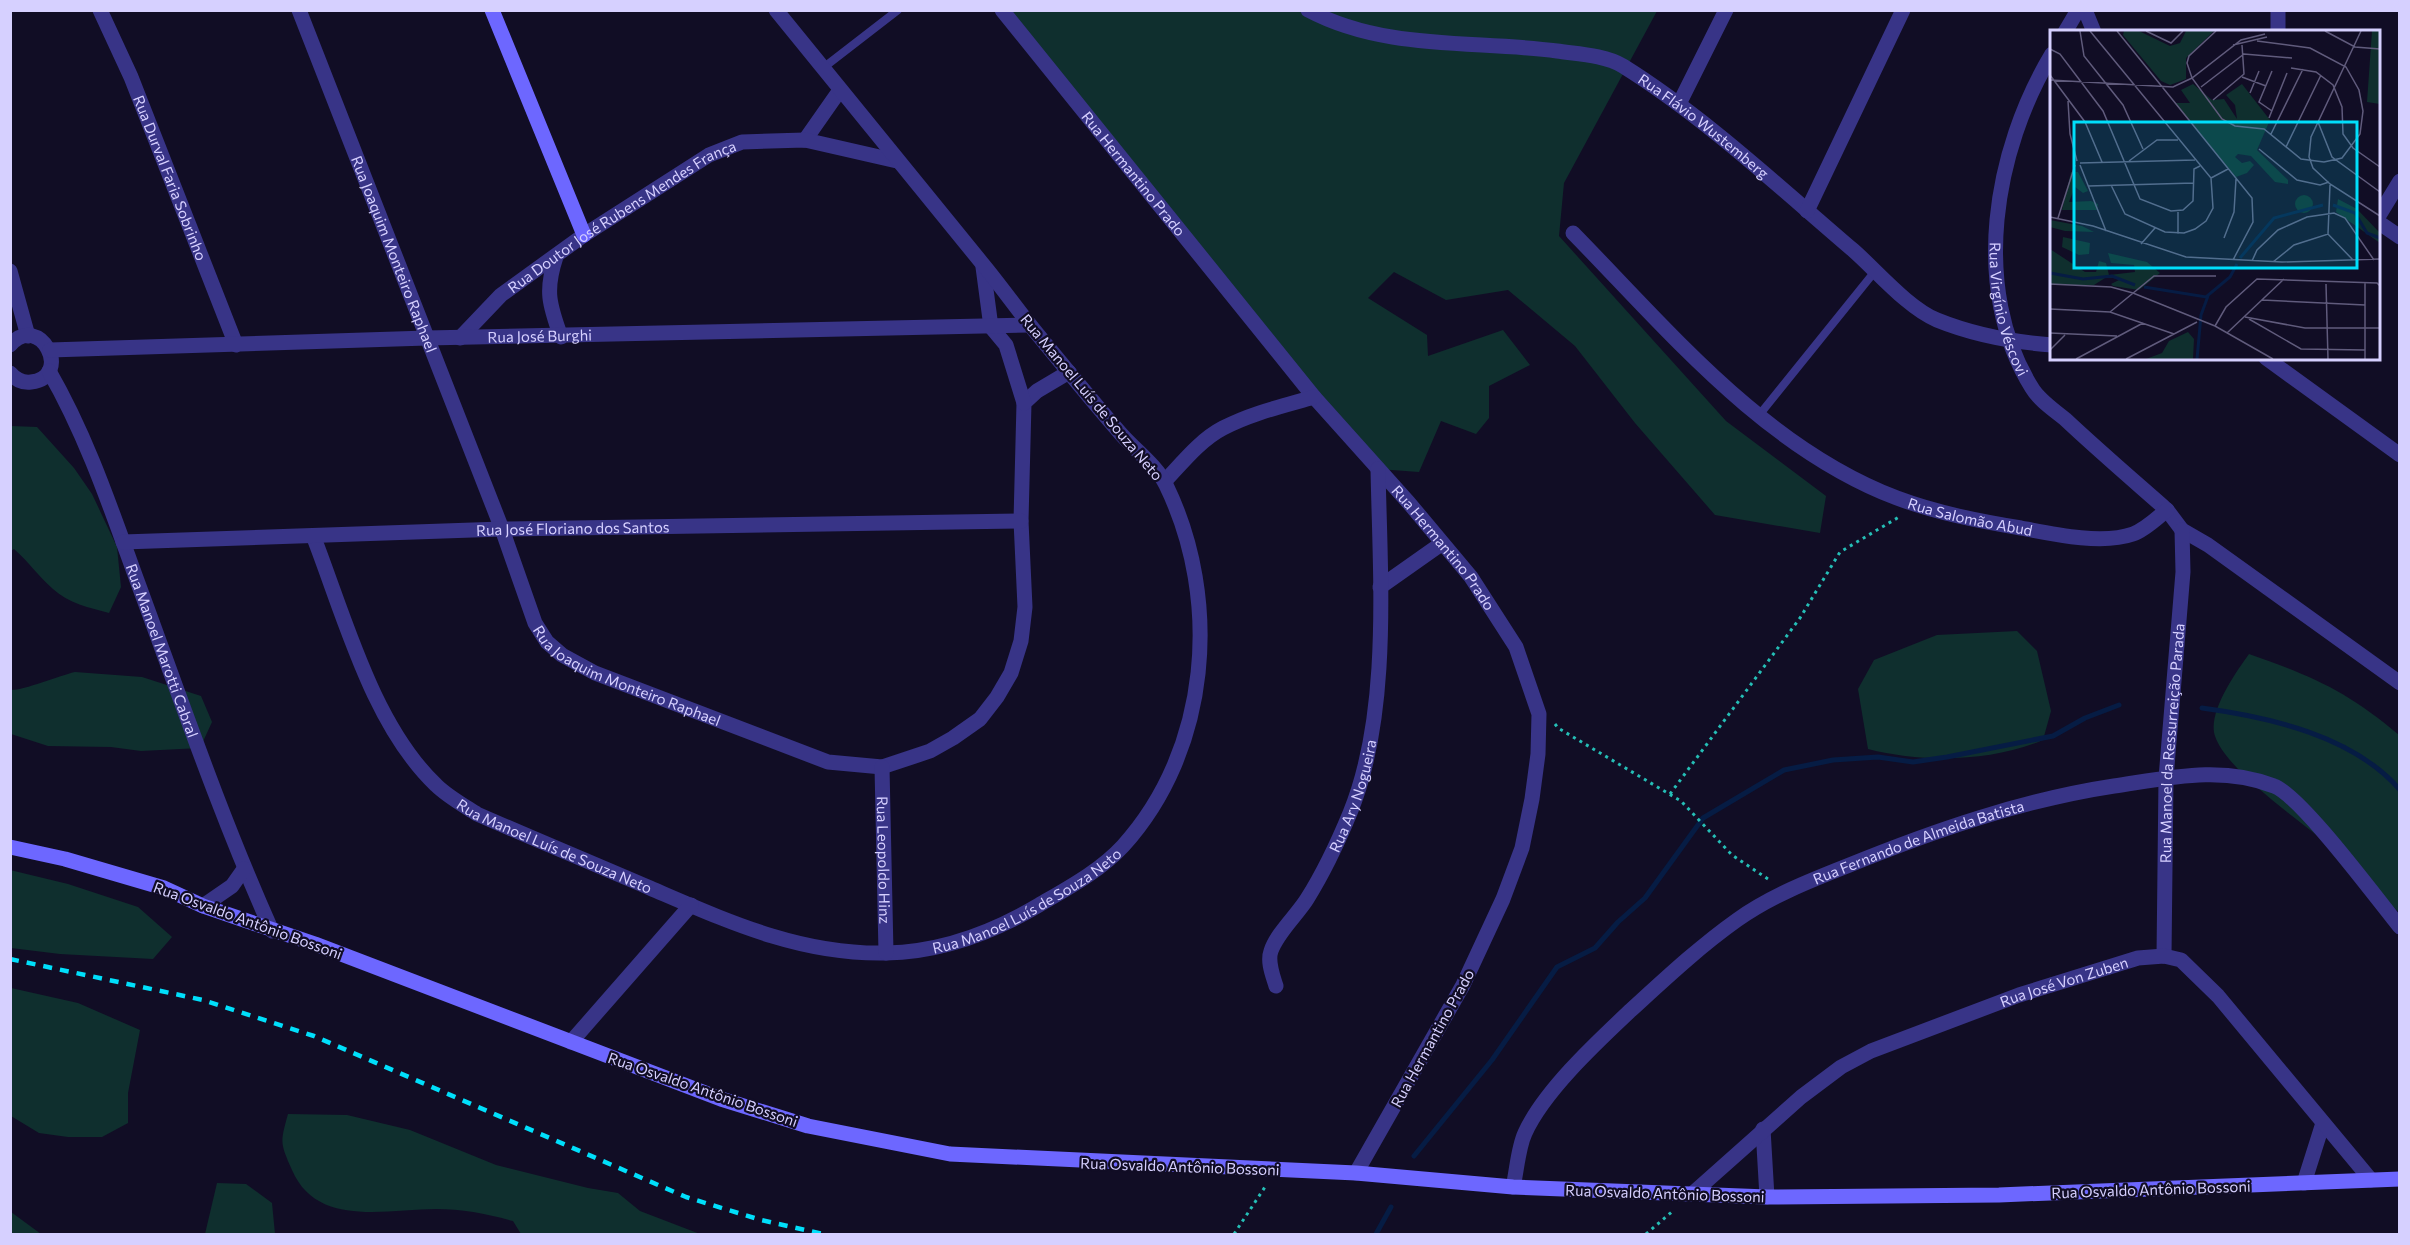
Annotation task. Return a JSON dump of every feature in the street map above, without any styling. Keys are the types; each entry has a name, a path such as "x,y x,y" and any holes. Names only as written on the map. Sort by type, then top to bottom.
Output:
{"street":[{"name":"Rua Durval Faria Sobrinho","path":"100,10 131,77 236,345"},
{"name":"Rua Joaquim Monteiro Raphael","path":"299,10 502,530 535,623 547,642 562,656 595,673 828,762 882,766 930,751 980,719 997,697 1011,673 1021,641 1024,607 1021,521 1024,404 1006,345 991,327"},
{"path":"492,10 584,235"},
{"name":"Rua Manoel Luís de Souza Neto","path":"314,538 371,685 391,729 436,786 477,814 772,938 829,949 886,954 938,948 973,938 1029,910 1084,878 1122,847 1151,807 1175,766 1188,731 1197,682 1201,632 1192,556 1165,481 1029,325 983,264 776,10"},
{"name":"Rua Hermantino Prado","path":"1002,10 1314,397 1409,503 1478,587 1516,647 1539,714 1538,754 1533,799 1522,848 1503,899 1463,985 1356,1173"},
{"name":"Rua Flávio Wustemberg","path":"1308,10 1371,35 1586,55 1620,64 1679,104 1876,270 1905,298 1935,320 2008,342 2050,345"},
{"path":"1679,104 1726,10"},
{"path":"1807,211 1903,10"},
{"path":"2066,30 2078,10"},
{"path":"2085,10 2093,30"},
{"path":"2278,10 2278,30"},
{"name":"Rua Virgínio Véscovi","path":"2050,58 2015,130 2004,177 1995,249 1998,303 2008,342 2033,390 2167,510"},
{"path":"805,140 840,90"},
{"name":"Rua Doutor José Rubens Mendes França","path":"460,338 501,295 584,235 709,155 742,142 805,140 897,161"},
{"path":"2380,215 2400,181"},
{"path":"2380,223 2400,237"},
{"name":"Rua Salomão Abud","path":"1573,233 1723,386 1823,461 1896,497 1975,520 2054,534 2098,538 2134,534 2167,510"},
{"path":"556,257 549,277 548,301 561,337"},
{"path":"983,264 991,327"},
{"path":"10,271 28,336"},
{"name":"Rua José Burghi","path":"50,350 427,338 561,337 1029,325"},
{"path":"10,345 28,336 41,340 50,350 52,361 49,370 37,381 14,381"},
{"path":"2269,360 2400,455"},
{"name":"Rua Manoel Marotti Cabral","path":"49,370 70,408 123,542 244,870 272,931"},
{"path":"1024,404 1037,391 1069,372"},
{"path":"1165,481 1188,455 1221,429 1261,412 1314,397"},
{"name":"Rua Ary Nogueira","path":"1276,986 1269,960 1271,950 1307,900 1327,862 1351,811 1363,769 1375,708 1381,625 1378,470"},
{"path":"2167,510 2182,530 2208,545 2400,683"},
{"name":"Rua José Floriano dos Santos","path":"123,542 314,538 502,530 1021,521"},
{"name":"Rua Manoel da Ressurreição Parada","path":"2164,956 2166,778 2183,572 2182,530"},
{"path":"1380,587 1442,544"},
{"name":"Rua Leopoldo Hinz","path":"882,766 886,954"},
{"name":"Rua Fernando de Almeida Batista","path":"1513,1187 1525,1133 1555,1087 1610,1029 1677,968 1738,919 1787,891 1894,847 1987,814 2076,791 2166,778 2213,773 2244,777 2277,787 2311,819 2400,927"},
{"name":"Rua Osvaldo Antônio Bossoni","path":"10,847 65,859 164,888 203,906 315,944 732,1102 808,1126 895,1144 972,1155 1356,1173 1513,1187 1767,1197 1999,1195 2400,1179"},
{"path":"203,906 232,886 244,870"},
{"path":"571,1042 691,905"},
{"path":"2164,956 2181,960 2218,996 2371,1180"},
{"name":"Rua José Von Zuben","path":"1692,1194 1763,1129 1840,1067 1871,1051 2019,995 2138,958 2164,956"},
{"path":"2304,1183 2323,1123"},
{"path":"1763,1129 1767,1197"}],"lane":[{"path":"822,68 898,10"},
{"path":"1760,414 1876,270"}],"path":[{"path":"1670,794 1800,618 1840,552 1919,505"},
{"path":"1552,718 1558,728 1682,801 1732,855 1787,891"},
{"path":"1234,1234 1276,1170"},
{"path":"1646,1234 1692,1194"}],"green space":[{"path":"1002,11 1657,11 1564,183 1559,236 1726,421 1826,496 1820,533 1715,515 1635,423 1575,346 1508,290 1446,300 1394,272 1368,298 1427,335 1428,356 1503,330 1530,365 1489,386 1489,418 1476,434 1441,421 1419,472 1378,469"},
{"path":"11,426 37,427 74,468 92,494 117,547 121,587 109,613 65,598 14,549 11,551"},
{"path":"2017,631 2037,651 2051,711 2043,740 2001,753 1957,758 1911,757 1868,749 1858,689 1874,660 1937,635"},
{"path":"2249,654 2328,686 2362,707 2399,735 2399,912 2344,857 2272,800 2236,767 2223,751 2215,736 2215,716 2224,693"},
{"path":"75,672 142,677 201,696 212,722 200,748 141,751 111,747 48,746 11,734 11,690 25,688"},
{"path":"10,870 68,884 138,907 172,937 153,959 60,954 11,948"},
{"path":"11,988 78,1003 140,1030 128,1093 128,1123 102,1137 68,1137 39,1133 11,1116"},
{"path":"288,1114 347,1115 410,1130 496,1165 588,1188 618,1193 640,1211 700,1234 521,1234 513,1221 465,1211 436,1209 375,1212 335,1208 318,1201 303,1188 292,1170 282,1143"},
{"path":"217,1183 246,1184 272,1203 275,1234 205,1234"},
{"path":"11,1212 41,1234 11,1234"}],"waterway":[{"path":"1414,1156 1492,1060 1557,967 1595,948 1618,922 1645,898 1703,818 1784,770 1833,760 1878,757 1913,762 1947,757 2053,736 2085,718 2119,705"},
{"path":"2202,708 2255,717 2309,732 2359,756 2381,771 2400,790"},
{"path":"1376,1234 1391,1207"}],"railway":[{"path":"10,959 203,1000 314,1036 686,1197 761,1220 823,1234"}]}
